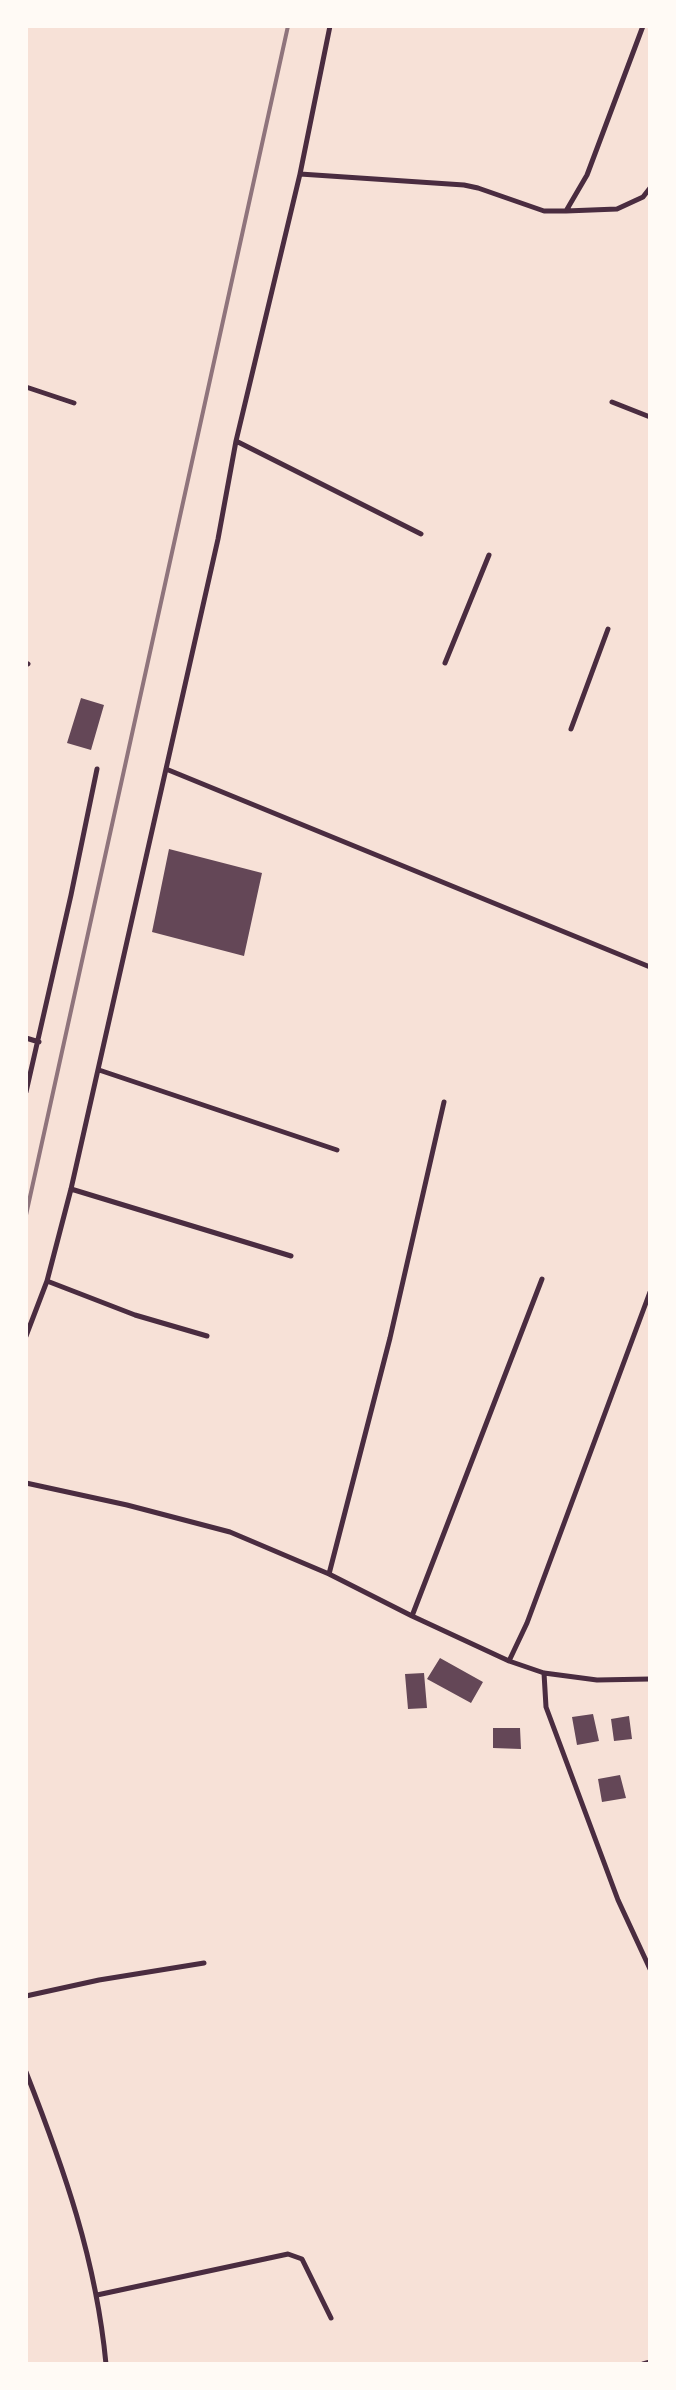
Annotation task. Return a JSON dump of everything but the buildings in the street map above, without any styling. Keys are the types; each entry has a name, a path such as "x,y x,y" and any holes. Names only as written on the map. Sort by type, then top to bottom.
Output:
{"street":[{"path":"26,1336 47,1281 99,1070 218,539 236,441 300,174 330,26"},
{"path":"566,211 587,175 643,26"},
{"path":"300,174 464,185 544,211 617,209 642,197 650,188"},
{"path":"26,387 74,403"},
{"path":"612,402 650,417"},
{"path":"236,441 421,534"},
{"path":"445,663 489,555"},
{"path":"572,729 608,629"},
{"path":"26,1092 39,1042 97,769"},
{"path":"166,769 650,968"},
{"path":"26,1038 39,1042"},
{"path":"99,1070 337,1150"},
{"path":"329,1574 390,1338 444,1102"},
{"path":"71,1189 291,1256"},
{"path":"412,1616 542,1279"},
{"path":"47,1281 136,1315 207,1336"},
{"path":"509,1660 530,1614 650,1292"},
{"path":"26,1483 126,1505 230,1532 329,1574 412,1616 509,1660 544,1673 597,1680 650,1679"},
{"path":"544,1673 546,1707 618,1900 650,1969"},
{"path":"26,1996 99,1980 204,1963"},
{"path":"26,2072 56,2150 83,2231 97,2295 106,2364"},
{"path":"97,2295 288,2254 302,2260 331,2318"},
{"path":"644,2364 650,2362"}],"railway":[{"path":"26,1215 288,26"}]}
